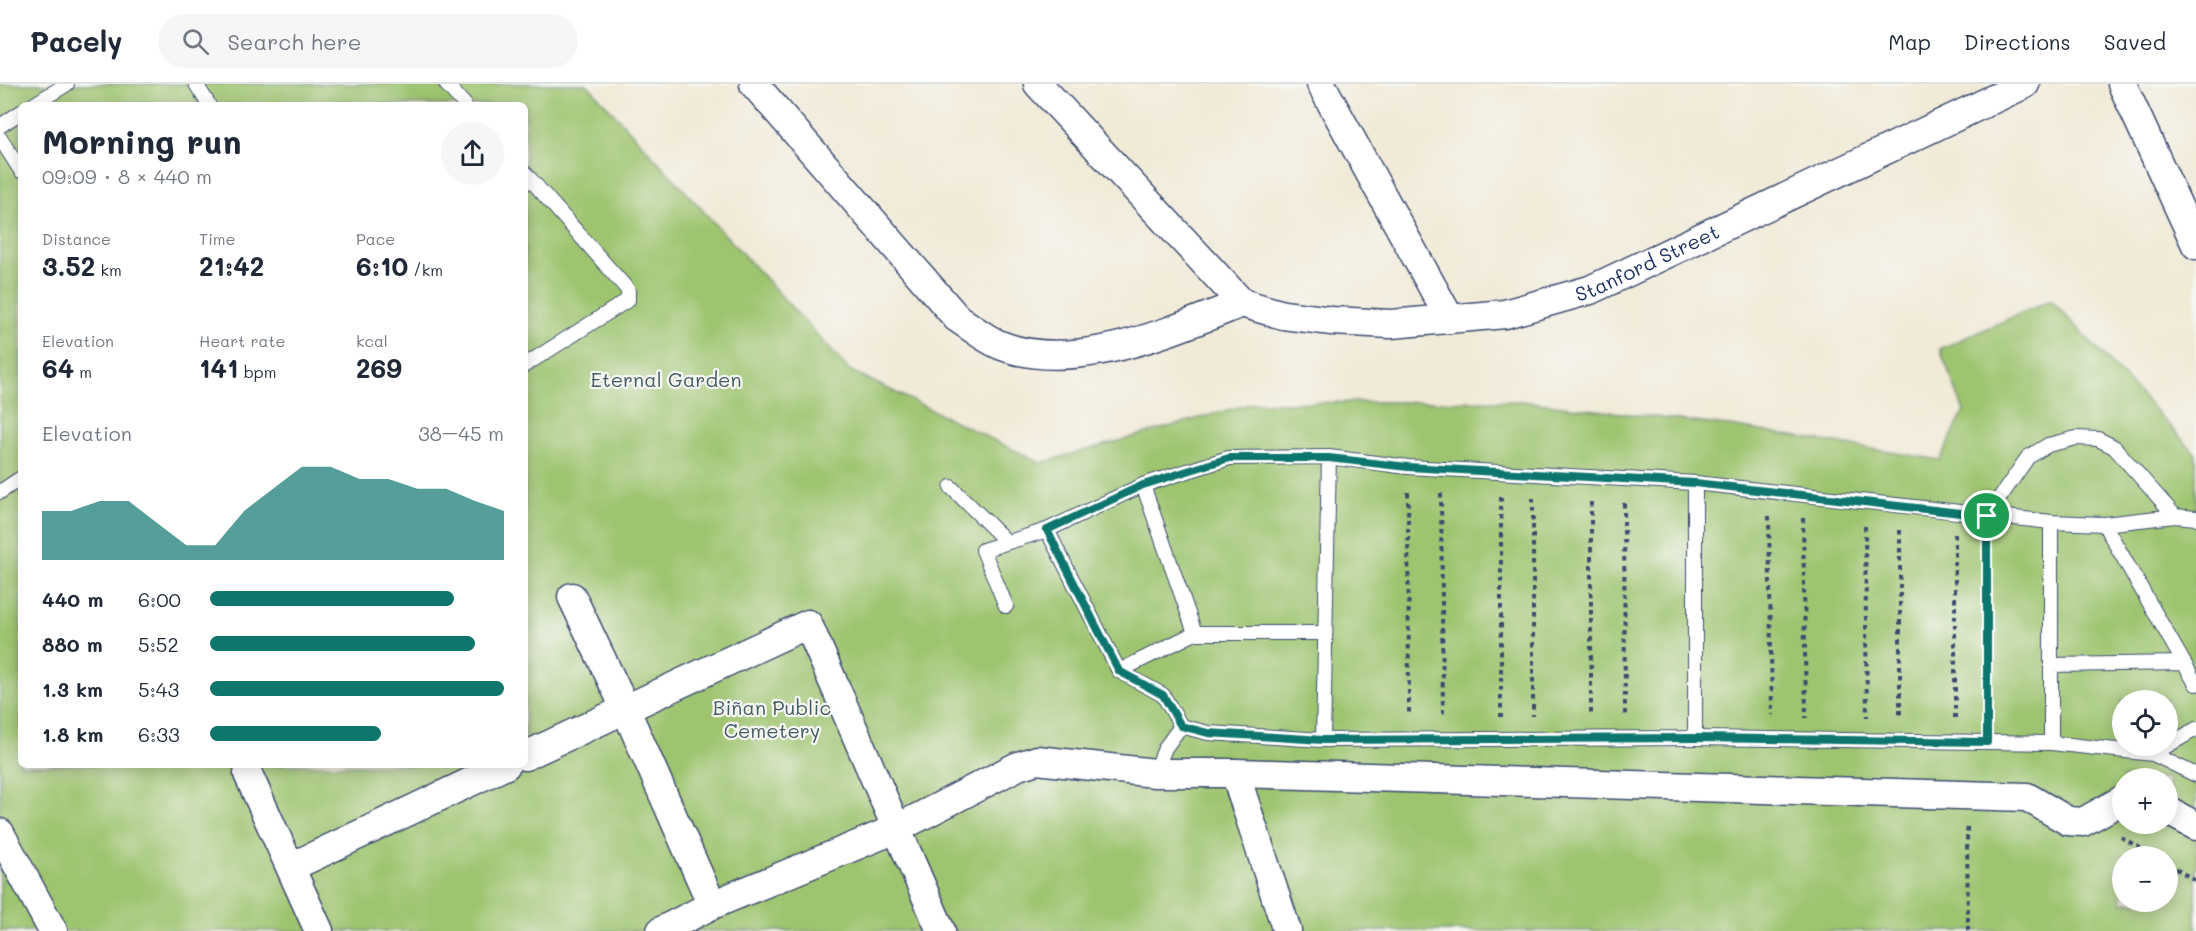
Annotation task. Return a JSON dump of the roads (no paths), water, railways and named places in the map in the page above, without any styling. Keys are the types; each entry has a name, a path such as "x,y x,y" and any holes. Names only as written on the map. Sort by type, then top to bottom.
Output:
{"street":[{"path":"754,84 957,318 999,345 1038,354 1087,353 1137,343 1242,303 1038,84"},
{"path":"1321,84 1450,319"},
{"name":"Stanford Street","path":"1242,303 1283,315 1332,321 1392,324 1505,314 1590,290 2025,84"},
{"path":"2121,84 2194,236"},
{"path":"572,597 625,708 712,905"},
{"path":"528,755 808,624 941,931"},
{"path":"670,929 712,905 896,829 1018,766 1037,760 1155,772 2027,797 2068,821 2083,822 2112,806"},
{"path":"291,867 500,768"},
{"path":"1235,773 1287,931"},
{"path":"248,774 319,931"},
{"path":"2178,816 2196,826"},
{"path":"0,833 53,931"}],"lane":[{"path":"38,102 67,84"},
{"path":"196,84 207,102"},
{"path":"446,84 462,102"},
{"path":"0,126 18,114"},
{"path":"0,138 18,166"},
{"path":"528,176 628,290 629,295 628,300 528,363"},
{"path":"1987,516 2028,458 2048,445 2076,438 2098,439 2114,447 2175,516"},
{"path":"1006,606 983,550 1047,530 1143,485 1229,458 1329,458 1408,467 1695,483 2051,522 2104,524 2175,516 2196,518"},
{"path":"1323,740 1329,458"},
{"path":"0,492 18,480"},
{"path":"1695,483 1695,738"},
{"path":"1143,485 1195,633"},
{"path":"951,487 1007,542"},
{"path":"2051,522 2051,743"},
{"path":"2104,524 2196,684"},
{"path":"1047,530 1119,671 1163,695 1181,726 1208,733 1323,740 1695,738 2051,743 2112,749"},
{"path":"1119,671 1195,633 1325,633"},
{"path":"2052,665 2183,663"},
{"path":"1155,772 1164,748 1181,726"},
{"path":"2178,739 2196,729"},
{"path":"2159,756 2196,775"}],"park label":[{"name":"Eternal Garden","path":"666,379"},
{"name":"Biñan Public Cemetery","path":"772,718"}]}
